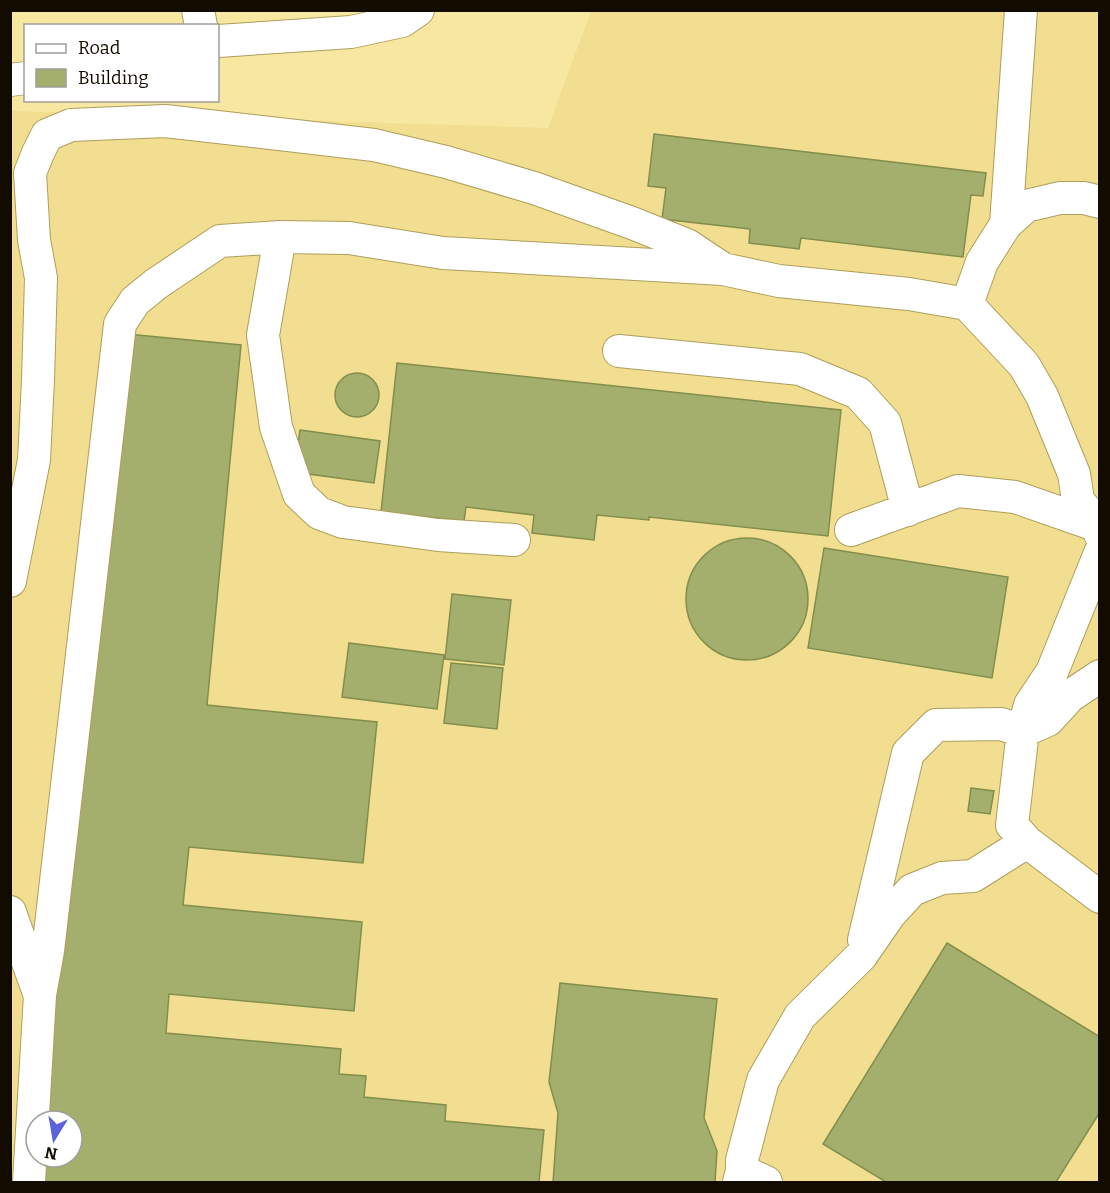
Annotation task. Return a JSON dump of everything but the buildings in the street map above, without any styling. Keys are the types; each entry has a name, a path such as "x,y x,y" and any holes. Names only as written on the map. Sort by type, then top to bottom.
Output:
{"street":[{"path":"219,41 351,32 402,21 418,10"},
{"path":"1006,224 1021,10"},
{"path":"10,581 34,460 41,278 34,240 30,173 47,135 70,125 165,121 374,145 446,162 534,188 687,245 723,269"},
{"path":"967,304 982,262 1006,224 1026,206 1060,198 1084,198 1100,202"},
{"path":"280,237 263,335 276,427 299,494 319,513 343,522 474,539 514,540"},
{"path":"29,1182 40,995 48,951 120,324 135,301 220,241 280,237 349,238 443,253 723,269 779,281 909,294 967,304 1024,365 1042,396 1074,474 1089,495 1099,538 1052,672 1030,705 1023,731 1012,825 1027,842 1100,897"},
{"path":"619,351 800,369 858,393 885,423 908,510"},
{"path":"850,530 958,491 1015,497 1099,538"},
{"path":"861,956 908,753 936,724 1001,724 1023,731 1048,720 1070,696 1100,676"},
{"path":"749,1179 742,1160 763,1080 801,1016 861,956 890,914 912,890 942,878 973,876 1027,842"},
{"path":"10,912 40,995"}],"shaded area":[{"path":"591,11 1099,11 1099,1182 11,1182 11,111 548,128"}]}
